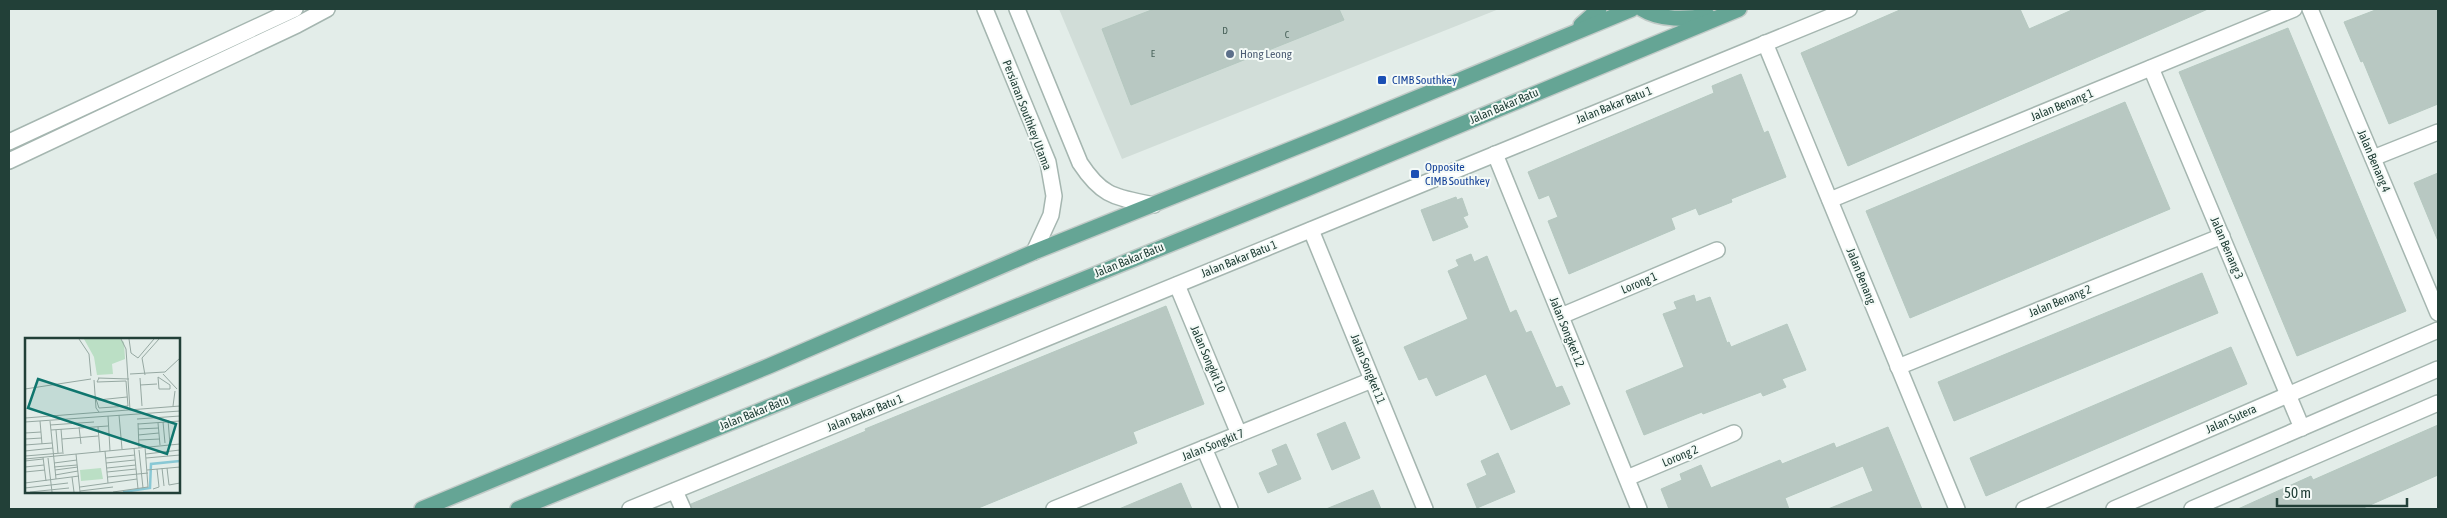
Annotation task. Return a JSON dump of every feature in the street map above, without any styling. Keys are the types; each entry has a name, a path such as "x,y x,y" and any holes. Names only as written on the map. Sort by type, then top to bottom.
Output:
{"main road":[{"path":"1568,35 1599,9"},
{"path":"422,509 769,366 1034,252 1632,9"},
{"path":"1642,9 1659,16 1672,13 1687,18 1736,10"},
{"name":"Jalan Bakar Batu","path":"518,509 1306,189 1736,10"},
{"path":"1617,59 1653,36 1672,13"}],"street":[{"path":"9,142 295,9"},
{"path":"9,162 328,9"},
{"name":"Persiaran Southkey Utama","path":"984,9 1048,162 1054,196 1051,215 1034,252"},
{"path":"1018,9 1080,163 1092,181 1106,193 1154,204"},
{"name":"Jalan Bakar Batu 1","path":"630,509 1849,9"},
{"name":"Jalan Benang 1","path":"1830,200 2294,9"},
{"name":"Jalan Benang 4","path":"2310,9 2438,313"},
{"name":"Jalan Benang","path":"1765,43 1957,509"},
{"name":"Jalan Benang 3","path":"2151,68 2302,428"},
{"path":"2373,158 2438,132"},
{"name":"Jalan Songket 12","path":"1495,154 1639,509"},
{"name":"Jalan Songket 11","path":"1311,230 1424,509"},
{"name":"Jalan Benang 2","path":"1898,367 2222,236"},
{"name":"Lorong 1","path":"1561,316 1716,250"},
{"name":"Jalan Songkit 10","path":"1177,285 1239,434"},
{"name":"Jalan Sutera","path":"2024,509 2438,330"},
{"path":"2114,509 2438,368"},
{"name":"Jalan Songkit 7","path":"1054,509 1372,380"},
{"path":"2192,509 2438,403"},
{"name":"Lorong 2","path":"1627,478 1734,433"},
{"path":"1204,448 1230,509"},
{"path":"675,491 683,509"}],"shaded area":[{"path":"1059,9 1499,9 1122,159"}],"building":[{"path":"1154,9 1339,9 1344,20 1131,105 1102,29"},
{"path":"1902,9 2020,9 2029,29 2074,9 2208,9 1848,166 1801,53"},
{"path":"2378,9 2438,9 2438,104 2389,124 2363,61 2361,62 2344,22"},
{"path":"2288,28 2406,311 2297,356 2179,72"},
{"path":"1741,74 1764,133 1768,131 1786,177 1731,199 1732,202 1699,215 1696,208 1671,218 1675,229 1569,274 1548,221 1558,217 1549,195 1539,199 1528,172 1714,93 1712,86"},
{"path":"2125,102 2170,209 1910,318 1866,211"},
{"path":"2438,173 2438,241 2414,183"},
{"path":"1456,197 1457,200 1462,198 1468,215 1463,217 1468,227 1433,241 1421,210"},
{"path":"1471,254 1474,262 1487,256 1510,313 1516,310 1526,333 1531,331 1556,388 1562,386 1570,404 1511,430 1486,374 1436,396 1427,377 1419,380 1404,347 1468,319 1448,271 1459,266 1456,260"},
{"path":"2202,273 2218,313 1954,421 1938,382"},
{"path":"1694,295 1696,302 1710,297 1727,343 1729,342 1731,347 1787,324 1806,370 1782,379 1786,387 1763,396 1761,392 1703,414 1702,412 1644,435 1626,391 1684,367 1663,314 1677,309 1674,302"},
{"path":"1166,306 1204,404 1133,432 1137,443 976,509 692,509 691,504 866,431 865,429"},
{"path":"2231,347 2247,384 1986,496 1970,458"},
{"path":"1345,422 1360,458 1332,470 1317,434"},
{"path":"2438,425 2438,475 2361,509 2238,509 2311,476 2313,480"},
{"path":"1888,427 1922,509 1828,509 1873,491 1863,466 1785,498 1789,509 1669,509 1661,489 1682,480 1680,474 1701,465 1711,488 1780,460 1782,464 1834,443 1836,448"},
{"path":"1286,444 1301,479 1268,493 1259,473 1278,465 1272,450"},
{"path":"1498,453 1515,492 1477,508 1467,484 1487,475 1481,461"},
{"path":"1181,483 1192,509 1119,509"},
{"path":"1373,490 1381,509 1326,509"}],"place":[{"name":"Hong Leong","path":"1230,54"},
{"name":"CIMB Southkey","path":"1382,80"},
{"name":"Opposite CIMB Southkey","path":"1415,174"}]}
